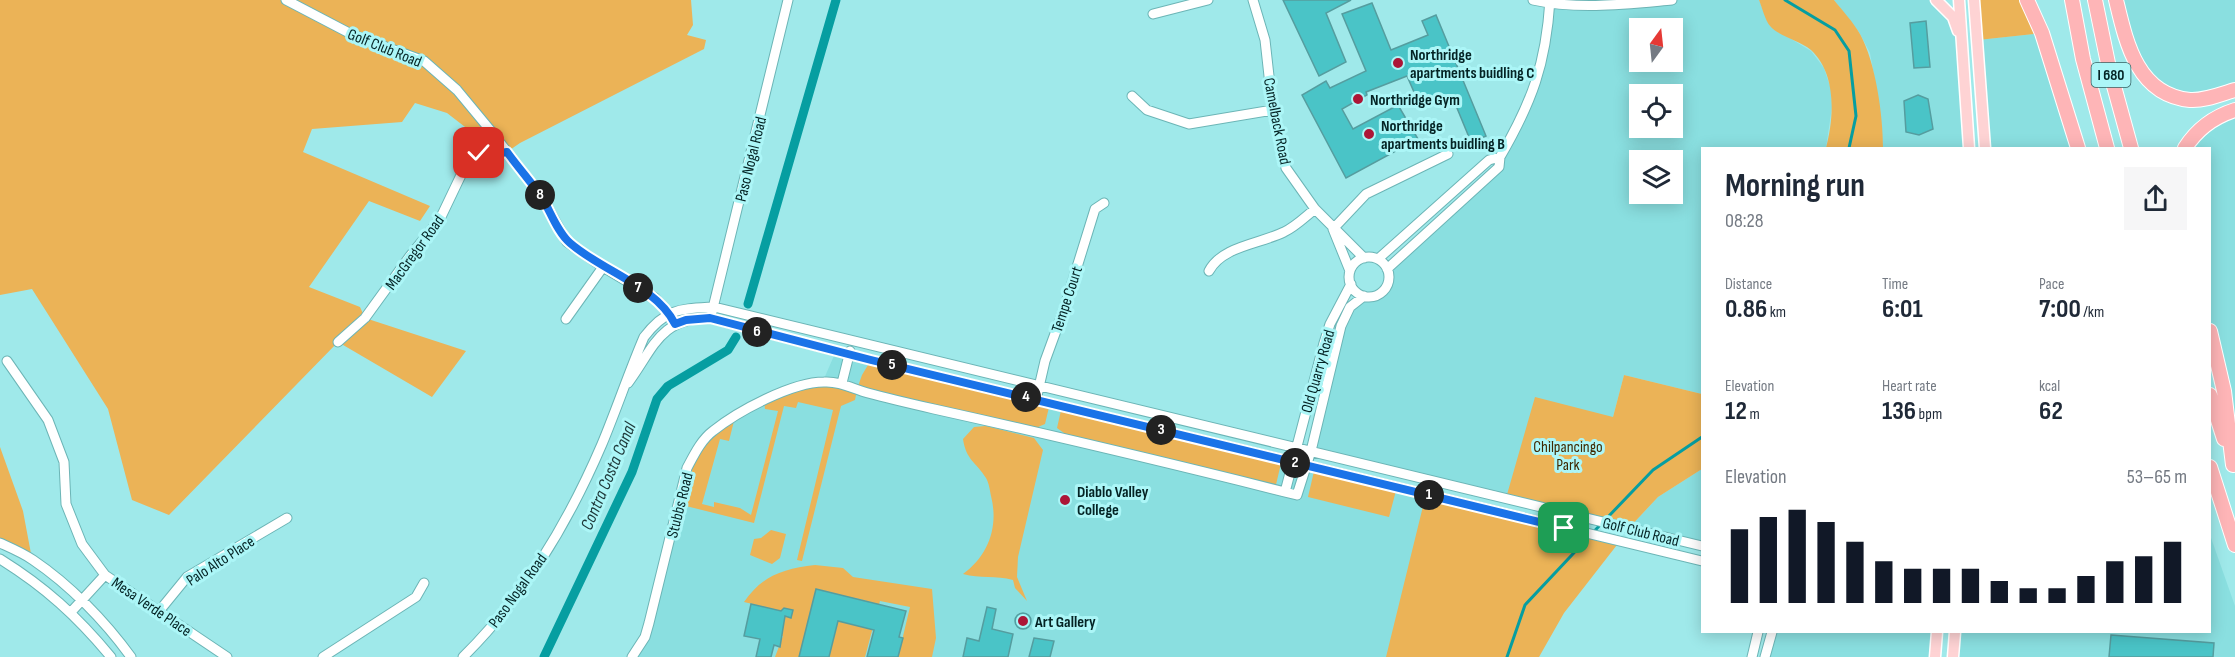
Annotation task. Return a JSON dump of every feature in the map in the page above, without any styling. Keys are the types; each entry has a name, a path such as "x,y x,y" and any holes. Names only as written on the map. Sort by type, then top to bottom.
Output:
{"highway":[{"path":"2027,0 2042,33 2078,147"},
{"name":"I 680","path":"2072,0 2083,59 2108,147"},
{"name":"I 680","path":"2095,0 2109,68 2132,147"},
{"path":"2116,0 2128,48 2136,65 2157,87 2190,100 2204,99 2235,90"},
{"path":"2186,147 2204,125 2235,110"},
{"path":"2211,335 2224,392 2234,469"},
{"path":"2211,398 2234,469"},
{"path":"2211,470 2235,546"}],"main road":[{"path":"1936,0 1953,17 1963,42"},
{"path":"1959,0 1969,147"},
{"path":"1974,0 1985,147"},
{"path":"1935,657 1937,633"},
{"path":"1953,657 1955,633"}],"street":[{"name":"Golf Club Road","path":"286,0 353,35 424,61 457,90 507,152 541,196 567,242 655,298 669,312 675,324"},
{"name":"Paso Nogal Road","path":"710,318 788,0"},
{"path":"1154,14 1208,0"},
{"name":"Camelback Road","path":"1253,0 1265,40 1273,110 1286,168 1315,209 1364,258"},
{"path":"1533,0 1619,5 1672,0"},
{"name":"Old Quarry Road","path":"1298,495 1341,326 1350,307 1364,296 1376,296 1385,289 1389,280 1388,269 1498,166 1500,157 1534,91 1547,39 1550,2"},
{"path":"1132,96 1147,110 1189,124 1273,110"},
{"name":"MacGregor Road","path":"338,342 365,318 440,219 462,173 479,153 490,131"},
{"path":"479,153 489,155 507,152"},
{"path":"1333,229 1366,194 1448,154"},
{"path":"1378,260 1489,160 1500,157"},
{"name":"Tempe Court","path":"1036,400 1045,361 1095,209 1104,203"},
{"path":"1209,271 1214,261 1226,254 1286,232 1315,209"},
{"name":"Camelback Road","path":"1333,229 1350,271"},
{"path":"1364,296 1358,293 1351,284 1350,271 1353,265 1364,258 1378,260 1388,269"},
{"path":"566,319 603,267"},
{"name":"Old Quarry Road","path":"1285,492 1330,324 1351,284"},
{"name":"Golf Club Road","path":"669,312 714,307 1701,546"},
{"name":"Paso Nogal Road","path":"464,657 480,641 529,578 571,511 625,387 644,337 652,326 669,312"},
{"name":"Golf Club Road","path":"710,318 753,331 1701,561"},
{"path":"675,324 686,320 710,318"},
{"name":"Paso Nogal Road","path":"625,387 649,349 661,334 675,324"},
{"path":"842,383 853,341"},
{"path":"7,361 48,420 64,462 66,504 82,544 105,575 71,612"},
{"name":"Stubbs Road","path":"632,657 645,637 687,468 697,449 712,432 764,401 795,388 823,381 842,383 908,403 1019,427 1298,495"},
{"name":"Palo Alto Place","path":"160,610 187,577 286,518"},
{"path":"0,543 32,559 81,600 119,640 131,657"},
{"path":"0,559 44,587 71,612 111,657"},
{"name":"Mesa Verde Place","path":"105,575 227,657"},
{"path":"323,657 416,597 424,583"},
{"path":"1752,657 1758,633"},
{"path":"1765,657 1772,633"}],"shaded area":[{"path":"1759,0 1770,26 1811,51 1824,68 1831,89 1832,107 1826,147 1701,147 1701,394 1624,375 1613,417 1506,498 1311,451 1341,326 1364,296 1376,296 1385,289 1389,281 1387,269 1498,167 1534,91 1550,4"},
{"path":"1834,0 1936,0 1963,42 1969,147 1883,147 1878,98 1870,53 1859,32"},
{"path":"2116,0 2235,0 2235,90 2190,100 2147,78"},
{"path":"2042,33 2078,147 1985,147 1978,40"},
{"path":"2235,110 2235,472 2211,337 2211,147 2186,147"},
{"name":"Diablo Valley College","path":"836,351 1569,529 1499,657 632,657 640,646 687,468 712,432 764,401 823,381"},
{"path":"1701,470 1701,546 1629,528 1658,497"},
{"path":"2211,538 2235,606 2235,657 1953,657 1955,633 2211,633"},
{"path":"1772,633 1937,633 1935,657 1765,657"}],"green space":[{"path":"0,0 691,0 693,25 687,35 706,40 704,49 520,143 507,152 491,132 486,137 482,132 478,137 447,113 415,103 402,122 312,129 303,152 430,206 420,221 369,201 309,287 360,307 365,318 466,351 432,397 338,342 169,515 132,500 108,409 32,289 0,295"},
{"path":"1759,0 1834,0 1851,21 1866,46 1880,106 1883,147 1826,147 1832,110 1825,71 1811,50 1779,33 1770,26"},
{"path":"1974,0 2027,0 2042,33 1978,40"},
{"path":"871,360 1050,403 1045,424 1031,430 857,390 855,400 841,406 802,561 797,560 833,410 798,402 796,408 784,406 754,523 678,504 697,449 735,417 729,441 720,439 702,504 714,507 714,502 740,508 751,515 778,411 765,409 764,401 823,381 857,389"},
{"name":"Chilpancingo Park","path":"1624,375 1701,394 1701,470 1658,497 1629,528 1506,498 1535,397 1613,417"},
{"path":"1062,406 1282,459 1275,489 1078,443 1057,428"},
{"path":"986,426 1034,438 1043,450 1018,557 1017,577 1027,601 1015,588 1013,580 963,574 972,567 985,550 994,519 988,482 969,456 963,439 974,427"},
{"path":"0,447 23,511 32,559 0,543"},
{"path":"1315,467 1397,487 1389,517 1308,497"},
{"path":"1426,494 1620,541 1564,613 1539,657 1386,657"},
{"path":"771,530 786,534 780,558 772,564 750,555 754,539 761,538"},
{"path":"815,565 843,568 853,577 932,589 936,638 932,657 898,657 910,607 880,601 865,657 829,657 845,596 817,589 799,657 775,657 783,636 780,635 785,616 791,618 793,610 784,608 781,611 744,602 766,579 783,571","holes":["855,598 870,602 864,628 849,623"]}],"building":[{"path":"1283,0 1351,0 1326,13 1346,62 1319,76"},
{"path":"1372,3 1391,50 1428,35 1422,21 1436,15 1486,136 1471,142 1452,96 1421,108 1407,76 1366,92 1367,95 1342,109 1353,129 1398,105 1418,139 1346,178 1302,95 1326,81 1330,88 1366,71 1342,14"},
{"path":"1926,21 1930,67 1914,68 1910,23"},
{"path":"1918,95 1928,99 1933,129 1919,135 1906,132 1904,101"},
{"path":"816,589 906,611 899,637 903,638 898,657 867,657 874,630 838,621 829,657 799,657"},
{"path":"751,604 781,611 784,608 793,610 791,618 785,616 780,647 774,645 771,657 756,657 760,639 744,636"},
{"path":"987,607 996,609 992,629 1013,634 1008,657 963,657 967,638 979,641"},
{"name":"Art Gallery","path":"1020,613 1026,613 1031,621 1029,627 1020,629 1015,624 1015,618"},
{"path":"2111,635 2214,643 2213,657 2109,657"},
{"path":"1034,638 1054,641 1050,657 1029,657"}],"waterway":[{"name":"Contra Costa Canal","path":"748,304 836,0"},
{"path":"1785,0 1835,30 1849,51 1856,116 1849,147"},
{"name":"Contra Costa Canal","path":"544,657 632,472 657,399 668,386 728,350 736,337"},
{"path":"1606,519 1653,470 1701,438"},
{"path":"1507,657 1525,605 1601,524"}],"place":[{"name":"Northridge apartments buidling C","path":"1398,63"},
{"name":"Northridge Gym","path":"1358,99"},
{"name":"Northridge apartments buidling B","path":"1369,134"},
{"name":"Diablo Valley College","path":"1065,500"},
{"name":"Art Gallery","path":"1023,621"}],"route":[{"path":"479,153 489,155 507,152 541,196 567,242 655,298 669,312 675,324 697,318 710,318 753,331 1564,528"}]}
